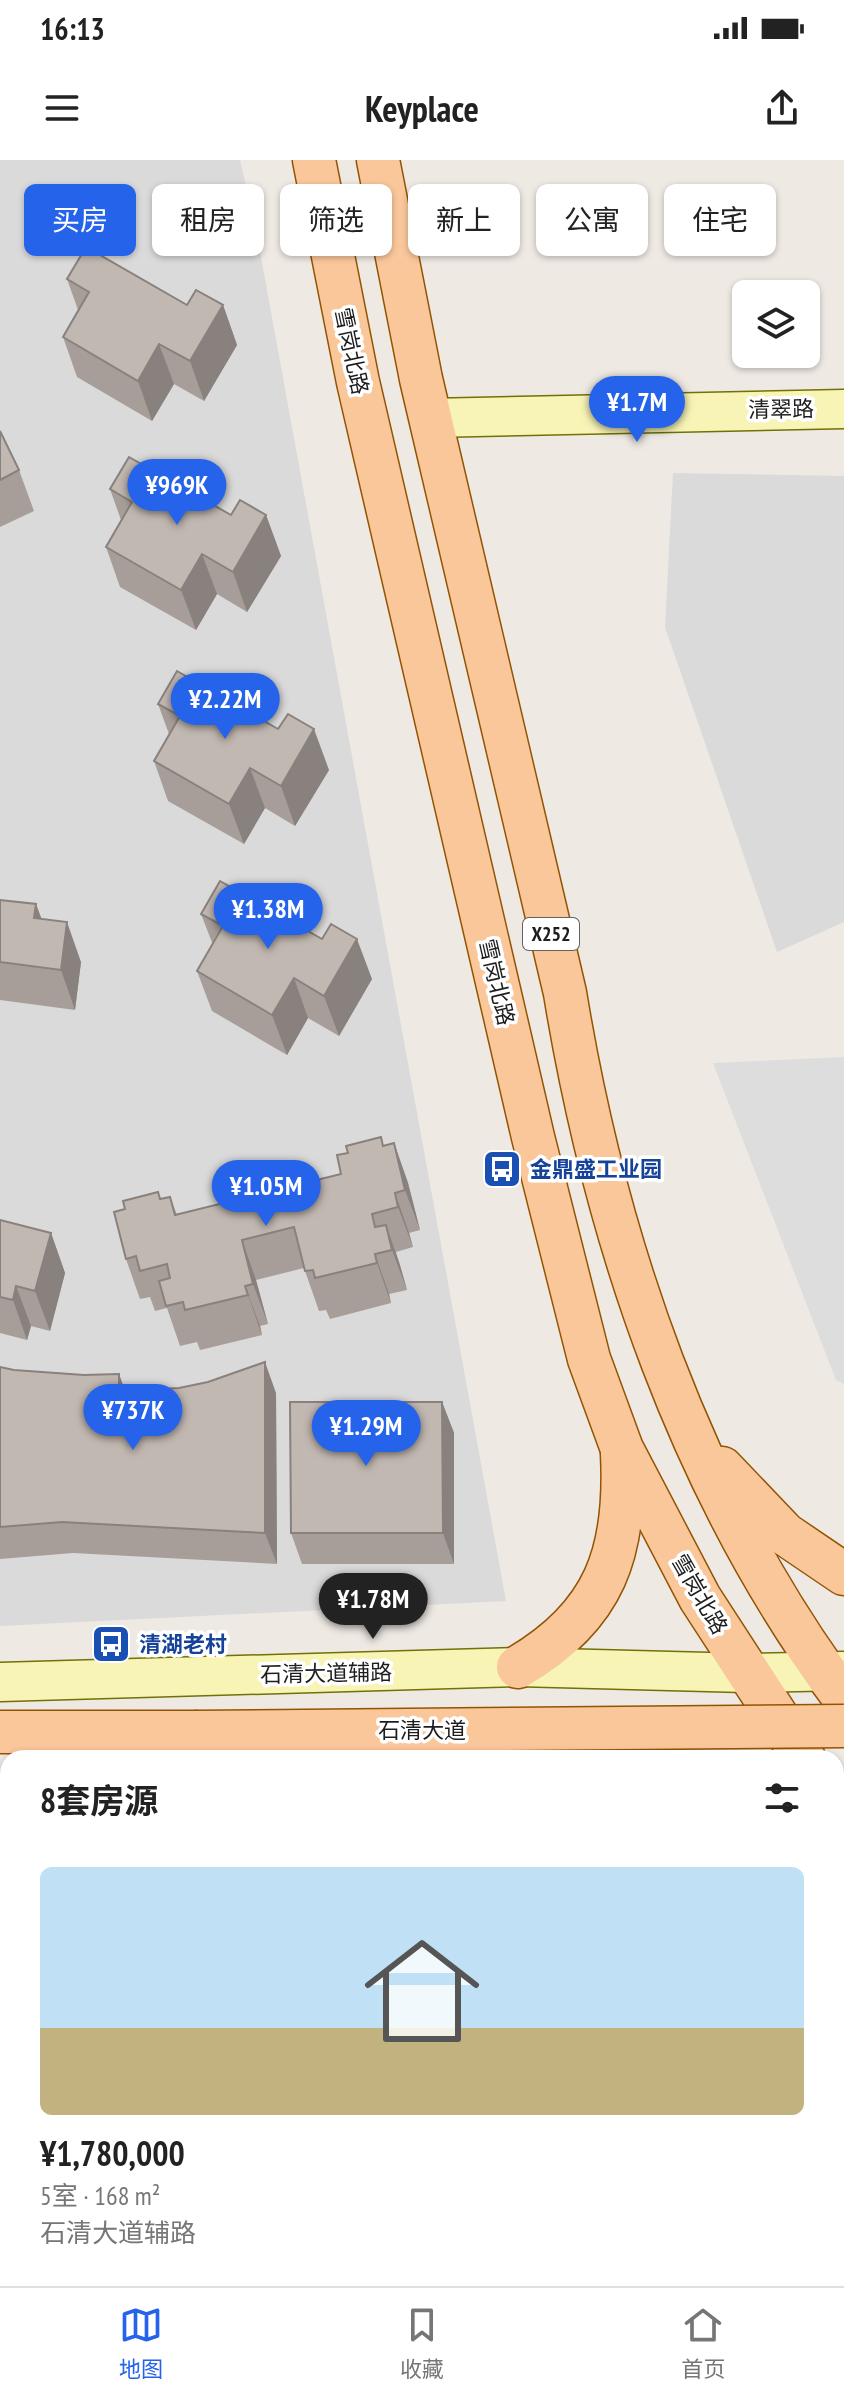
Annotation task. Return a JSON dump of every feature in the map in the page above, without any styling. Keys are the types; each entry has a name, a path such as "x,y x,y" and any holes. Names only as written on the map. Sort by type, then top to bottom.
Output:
{"main road":[{"name":"雪岗北路","path":"314,160 358,382 550,1208 589,1359 622,1449 700,1598 799,1750"},
{"name":"X252","path":"378,160 430,418 565,993 580,1083 616,1222 648,1325 703,1461 760,1573 837,1680"},
{"name":"清翠路","path":"430,418 844,409"},
{"path":"688,1425 733,1482 785,1534 844,1574"},
{"path":"518,1667 543,1653 565,1634 590,1606 604,1583 614,1556 620,1521 624,1487 622,1449"},
{"name":"石清大道辅路","path":"0,1682 518,1667 746,1673 837,1680"},
{"name":"石清大道","path":"0,1732 844,1726"}],"shaded area":[{"path":"0,160 240,160 245,184 152,184 152,256 261,256 506,1601 0,1626"},
{"path":"673,473 844,476 844,922 777,952 665,627"},
{"path":"844,1057 844,1384 836,1380 713,1063"}],"building":[{"path":"81,256 102,256 187,305 196,290 223,305 190,361 159,344 138,381 63,337 89,292 67,279"},
{"path":"0,431 19,470 0,480"},
{"path":"129,457 231,515 240,500 266,515 233,572 202,554 181,590 106,547 132,502 110,489"},
{"path":"177,671 278,729 288,714 314,729 281,786 250,768 229,804 154,761 180,716 158,704"},
{"path":"220,881 322,939 331,924 357,939 324,996 294,978 272,1015 197,971 223,926 201,914"},
{"path":"0,900 36,904 34,918 67,922 61,970 0,962"},
{"path":"381,1137 383,1146 394,1143 405,1190 395,1193 398,1207 372,1214 375,1227 386,1225 392,1250 375,1254 377,1263 315,1278 313,1270 305,1271 294,1227 242,1240 253,1284 245,1286 248,1295 185,1310 183,1302 166,1306 159,1281 170,1278 167,1264 140,1271 136,1256 126,1259 114,1212 125,1209 123,1201 158,1192 160,1199 170,1197 175,1215 341,1174 337,1155 348,1153 346,1146"},
{"path":"0,1220 51,1233 35,1291 16,1286 13,1300 0,1297"},
{"path":"265,1362 265,1533 62,1522 0,1527 0,1367 84,1375 119,1374 119,1391 179,1388 208,1382"},
{"path":"290,1402 442,1402 443,1533 291,1533"}],"place":[{"name":"金鼎盛工业园","path":"502,1169"},
{"name":"清湖老村","path":"111,1644"}]}
